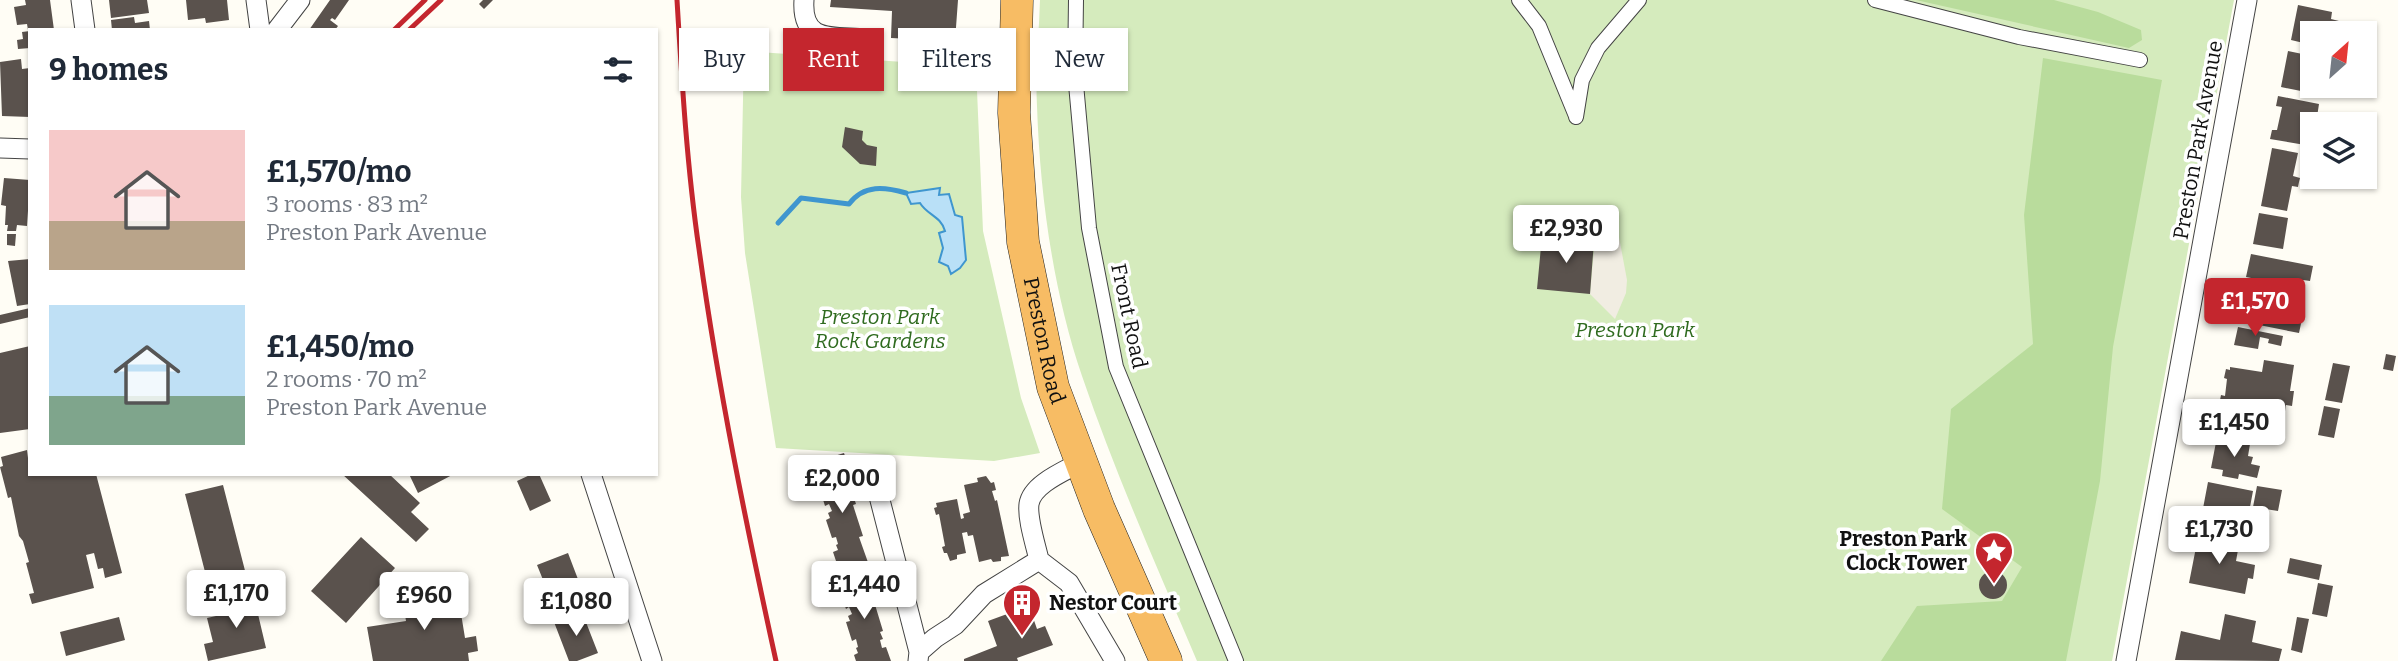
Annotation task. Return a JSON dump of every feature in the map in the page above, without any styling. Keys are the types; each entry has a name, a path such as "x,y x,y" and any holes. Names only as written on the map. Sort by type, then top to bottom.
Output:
{"highway":[{"name":"Preston Road","path":"1017,0 1014,113 1023,242 1053,387 1081,463 1166,661"}],"street":[{"path":"81,0 85,28"},
{"path":"256,0 260,28"},
{"path":"279,28 300,0"},
{"path":"804,0 804,21 809,28"},
{"name":"Front Road","path":"1076,0 1077,109 1090,228 1116,367 1236,661"},
{"path":"1519,0 1539,26 1576,117 1582,80 1598,48 1639,0"},
{"path":"1875,0 2019,37 2140,60"},
{"name":"Preston Park Avenue","path":"2126,661 2247,0"},
{"path":"0,148 28,149"},
{"path":"1081,463 1049,481 1033,495 1029,505 1030,516 1040,560 1069,583 1115,661"},
{"path":"872,468 919,656"},
{"path":"592,476 652,661"},
{"path":"919,656 935,638 955,625 984,594 1040,560"}],"green space":[{"name":"Preston Park","path":"1040,0 2234,0 2112,661 1197,661 1137,520 1082,376 1056,277 1041,174 1037,91 1128,91 1128,28 1039,28"},
{"path":"1916,0 2054,0 2098,12 2141,30 2142,40 2129,48"},
{"name":"Preston Park Rock Gardens","path":"769,53 783,54 783,91 884,91 884,61 898,62 898,91 977,91 983,231 1021,398 1040,453 994,461 776,448 745,253 741,197 743,91 769,91"},
{"path":"2043,58 2162,80 2113,347 2100,481 2066,661 1881,661 1917,606 2002,601 2022,567 1942,509 1951,409 2033,344 2024,215"}],"shaded area":[{"path":"1618,232 1627,280 1626,293 1615,319 1590,294 1594,250"}],"water":[{"path":"940,188 939,195 949,194 955,215 962,217 966,260 951,274 948,266 939,262 943,248 939,233 945,231 943,226 920,203 911,204 906,193"}],"building":[{"path":"25,0 50,0 54,28 28,30 27,24 17,25 14,7 26,5"},
{"path":"109,0 147,0 149,13 111,18"},
{"path":"186,0 227,0 229,20 206,23 205,18 188,20"},
{"path":"330,0 349,0 335,20 330,20 338,26 336,28 310,28"},
{"path":"483,0 493,0 484,9 479,4"},
{"path":"831,0 958,0 956,28 898,28 898,38 891,38 892,11 830,7"},
{"path":"2298,5 2332,12 2331,19 2339,21 2300,21 2300,42 2291,40"},
{"path":"134,17 135,23 149,21 150,28 112,28 111,20"},
{"path":"28,31 28,48 18,49 17,40 23,39 22,32"},
{"path":"2288,51 2300,54 2300,91 2281,87"},
{"path":"21,59 22,69 28,68 28,117 2,116 0,62"},
{"path":"2278,96 2319,104 2318,112 2300,112 2300,144 2270,139 2272,130 2277,130 2282,107 2276,106"},
{"path":"845,127 863,131 862,140 867,145 877,147 876,166 860,164 842,147"},
{"path":"2272,148 2298,153 2293,176 2300,178 2298,187 2292,186 2287,211 2261,206"},
{"path":"4,178 28,180 27,226 17,225 16,231 7,231 6,206 1,205"},
{"path":"2259,213 2288,218 2283,249 2253,244"},
{"path":"7,234 16,234 15,246 7,245"},
{"path":"1542,236 1594,241 1590,294 1537,289"},
{"path":"2251,254 2313,266 2310,281 2303,280 2296,318 2302,319 2299,333 2239,321 2243,299 2273,305 2277,283 2246,277"},
{"path":"28,259 28,304 17,306 8,261"},
{"path":"28,308 28,317 0,324 0,315"},
{"path":"2238,327 2283,336 2281,346 2268,343 2269,339 2260,337 2258,349 2234,345"},
{"path":"28,346 28,429 0,433 0,353"},
{"path":"2386,354 2396,356 2393,371 2383,369"},
{"path":"2264,360 2294,365 2290,391 2294,391 2292,406 2286,405 2282,430 2251,425 2253,414 2222,409 2223,406 2219,405 2221,395 2225,396 2226,369 2230,370 2230,367 2262,372"},
{"path":"2333,363 2350,366 2342,403 2325,400"},
{"path":"2324,406 2340,409 2334,438 2318,435"},
{"path":"2217,437 2250,444 2248,456 2253,457 2251,464 2260,466 2257,478 2239,474 2238,479 2222,476 2223,470 2211,468"},
{"path":"27,450 28,476 97,476 122,573 105,578 103,568 98,569 94,553 86,555 94,588 32,604 29,594 34,593 26,563 29,562 19,536 11,497 8,498 0,467 3,466 1,457"},
{"path":"844,453 850,471 845,472 863,536 859,537 870,568 845,576 843,569 839,570 833,552 838,550 838,544 836,537 832,538 826,520 830,518 828,513 832,511 829,504 825,506 819,487 823,486 815,462"},
{"path":"344,476 391,476 420,503 411,512 429,529 416,542"},
{"path":"410,476 450,476 418,493"},
{"path":"528,476 540,476 551,501 530,511 517,481"},
{"path":"986,476 991,483 994,482 996,490 992,491 995,501 997,500 1009,556 1001,557 1001,561 993,562 991,559 979,562 973,535 968,536 967,532 962,533 966,553 957,555 957,559 950,561 942,547 945,546 939,514 936,515 934,508 937,507 936,503 957,499 961,519 964,518 963,514 970,512 964,485 978,482 977,478"},
{"path":"2208,482 2253,491 2250,507 2253,507 2257,486 2282,490 2278,511 2259,508 2257,515 2239,512 2237,526 2201,519"},
{"path":"223,485 250,590 212,599 185,494"},
{"path":"2200,527 2216,530 2213,545 2238,550 2236,561 2255,565 2253,579 2248,578 2245,594 2189,583"},
{"path":"361,537 395,568 346,623 311,591"},
{"path":"568,553 584,595 554,607 537,565"},
{"path":"2290,558 2322,565 2319,580 2287,573"},
{"path":"1993,571 2003,575 2007,585 2003,595 1993,599 1983,595 1979,585 1983,575"},
{"path":"866,575 883,631 880,632 883,639 880,640 882,648 886,647 891,661 856,661 854,655 858,653 858,647 856,639 852,641 846,622 850,621 848,616 852,614 849,607 846,609 839,590 844,588 842,583"},
{"path":"434,581 439,610 449,608 447,597 458,595 465,638 476,636 478,651 468,653 469,661 373,661 367,627 406,621 405,615 416,613 411,585"},
{"path":"2318,583 2333,586 2327,617 2312,614"},
{"path":"253,593 266,648 208,661 204,644 213,642 207,618 234,612 230,598"},
{"name":"Nestor Court","path":"1029,606 1037,629 1045,626 1053,645 1017,658 1018,661 964,661 997,646 988,621"},
{"path":"582,612 598,653 577,661 569,661 554,622"},
{"path":"2225,614 2256,621 2252,642 2282,649 2279,661 2175,660 2181,631 2220,640"},
{"path":"119,617 125,640 66,656 60,632"},
{"path":"2297,617 2309,619 2302,653 2291,650"}],"waterway":[{"path":"778,223 801,198 849,204 868,190 890,189 906,193"}],"railway":[{"path":"396,28 425,0"},
{"path":"411,28 441,0"},
{"path":"677,0 688,156 707,301 733,455 776,661"}],"place":[{"name":"Preston Park Clock Tower","path":"1994,585"},
{"name":"Nestor Court","path":"1022,637"}]}
